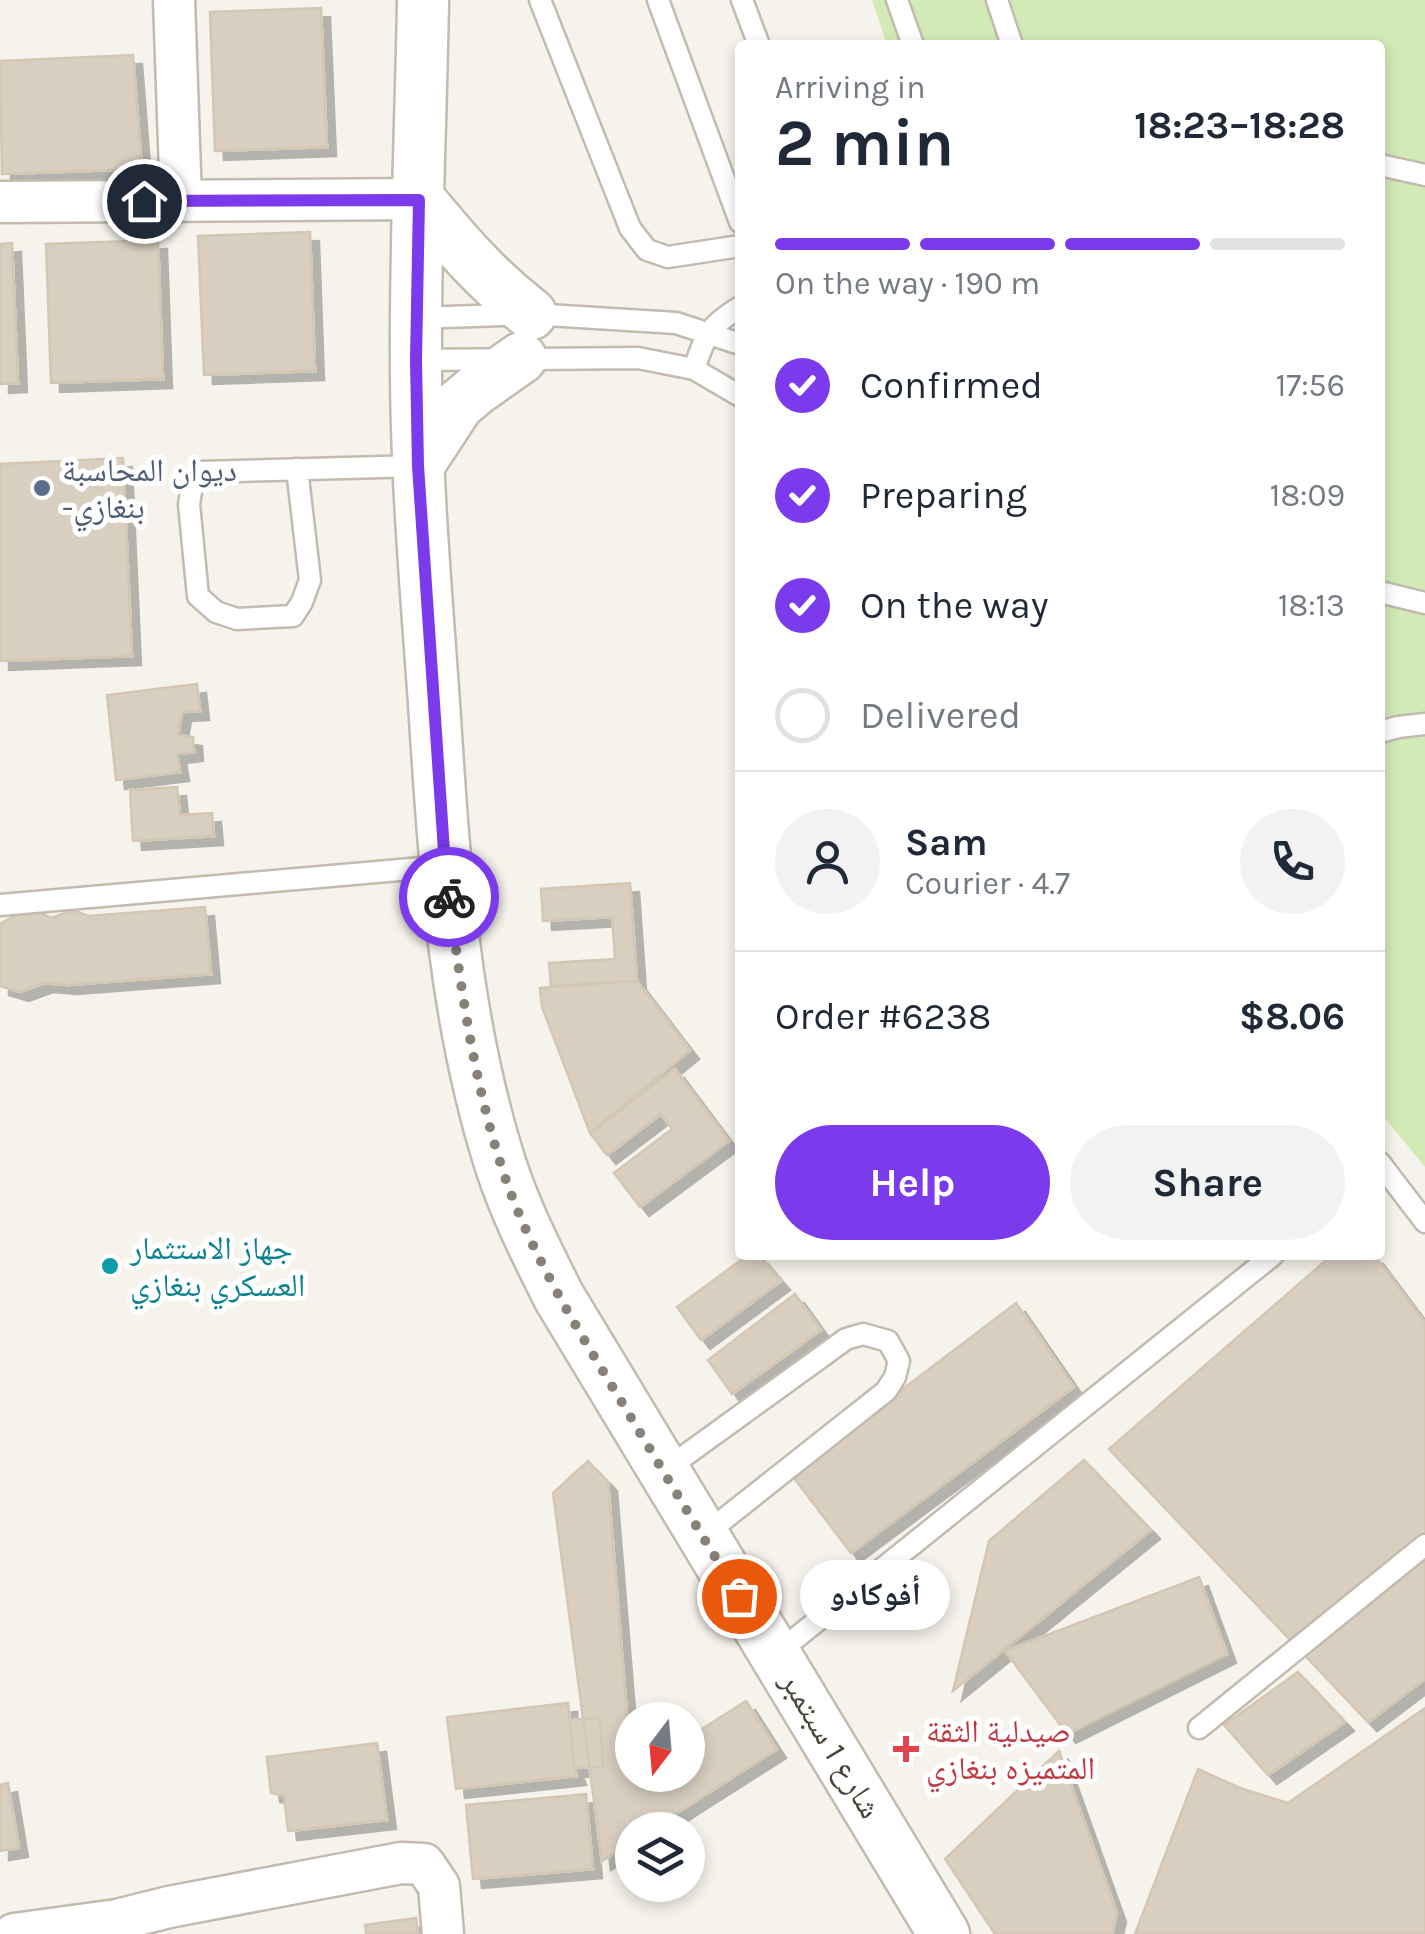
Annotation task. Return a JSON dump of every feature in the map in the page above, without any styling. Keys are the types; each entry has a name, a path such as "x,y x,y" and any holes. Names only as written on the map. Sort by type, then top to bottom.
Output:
{"street":[{"path":"174,0 181,200"},
{"name":"شارع 1 سبتمبر","path":"423,0 418,466 445,866 466,1025 484,1106 528,1236 559,1298 944,1934"},
{"path":"0,202 419,200 498,288 526,336 458,406 418,466"},
{"path":"14,1934 117,1920 171,1921 402,1862 424,1864 439,1886 443,1934"}],"lane":[{"path":"540,0 630,228 647,250 668,257 735,247"},
{"path":"658,0 735,208"},
{"path":"742,0 757,40"},
{"path":"897,0 911,40"},
{"path":"997,0 1010,40"},
{"path":"1385,166 1425,175"},
{"path":"694,369 707,332 735,310"},
{"path":"417,339 526,336 676,323 735,342"},
{"path":"417,339 526,336 694,369 735,393"},
{"path":"297,469 310,580 302,602 293,616 237,619 216,612 198,596 189,504 192,486 202,472 297,469 418,466"},
{"path":"1385,593 1425,603"},
{"path":"1385,731 1425,724"},
{"path":"0,905 445,866"},
{"path":"1385,1171 1425,1222"},
{"path":"776,1654 1267,1260"},
{"path":"664,1472 846,1339 863,1334 888,1341 898,1361 895,1378 886,1391 702,1537"},
{"path":"1199,1728 1425,1545"}],"green space":[{"path":"872,0 1425,0 1425,1167 1385,1118 1385,40 885,40"}],"building":[{"path":"321,8 327,147 215,151 210,12"},
{"path":"133,55 142,169 2,174 0,61"},
{"path":"310,232 315,371 204,375 198,236"},
{"path":"158,240 163,379 51,383 46,244"},
{"path":"12,243 18,383 0,384 0,244"},
{"path":"123,458 132,656 0,661 0,464"},
{"path":"197,684 200,711 182,712 178,735 193,737 194,752 177,754 180,772 116,780 107,695"},
{"path":"177,787 180,815 212,813 214,836 133,841 130,790"},
{"path":"630,883 637,981 551,986 549,963 615,959 612,917 543,921 541,889"},
{"path":"30,907 51,918 73,910 88,916 205,907 211,974 68,985 44,983 20,992 0,986 0,924"},
{"path":"637,981 690,1050 590,1133 542,1007 540,988"},
{"path":"675,1069 729,1141 640,1207 614,1173 672,1129 661,1114 607,1155 590,1133"},
{"path":"741,1260 763,1260 781,1281 701,1340 677,1307"},
{"path":"1326,1260 1378,1260 1425,1323 1425,1679 1368,1722 1109,1449"},
{"path":"795,1294 821,1330 732,1394 708,1360"},
{"path":"1016,1303 1074,1387 851,1553 791,1474"},
{"path":"1084,1460 1151,1530 953,1691 989,1541"},
{"path":"588,1461 608,1482 626,1702 615,1702 615,1792 705,1792 705,1727 746,1701 777,1749 678,1812 615,1812 615,1852 602,1861 553,1493"},
{"path":"1199,1577 1227,1654 1067,1734 1005,1651"},
{"path":"1298,1672 1345,1722 1268,1775 1224,1725"},
{"path":"568,1703 577,1776 456,1789 447,1717"},
{"path":"1425,1708 1425,1934 1135,1934 1198,1769 1288,1803"},
{"path":"600,1718 603,1767 574,1768 570,1720"},
{"path":"377,1743 387,1820 288,1831 284,1796 271,1793 267,1757"},
{"path":"1059,1751 1117,1913 1112,1934 995,1934 945,1859"},
{"path":"8,1783 19,1848 0,1851 0,1785"},
{"path":"586,1794 593,1869 473,1879 466,1805"},
{"path":"416,1918 418,1934 366,1934 365,1925"}],"way so far":[{"path":"449,897 466,1025 484,1106 528,1236 559,1298 739,1596"}],"place":[{"name":"ديوان المحاسبة -بنغازي","path":"42,488"},
{"name":"جهاز الاستثمار العسكري بنغازي","path":"110,1266"},
{"name":"أفوكادو","path":"739,1596"},
{"name":"صيدلية الثقة المتميزه بنغازي","path":"906,1749"}],"route":[{"path":"144,201 419,200 418,466 449,897"}]}
